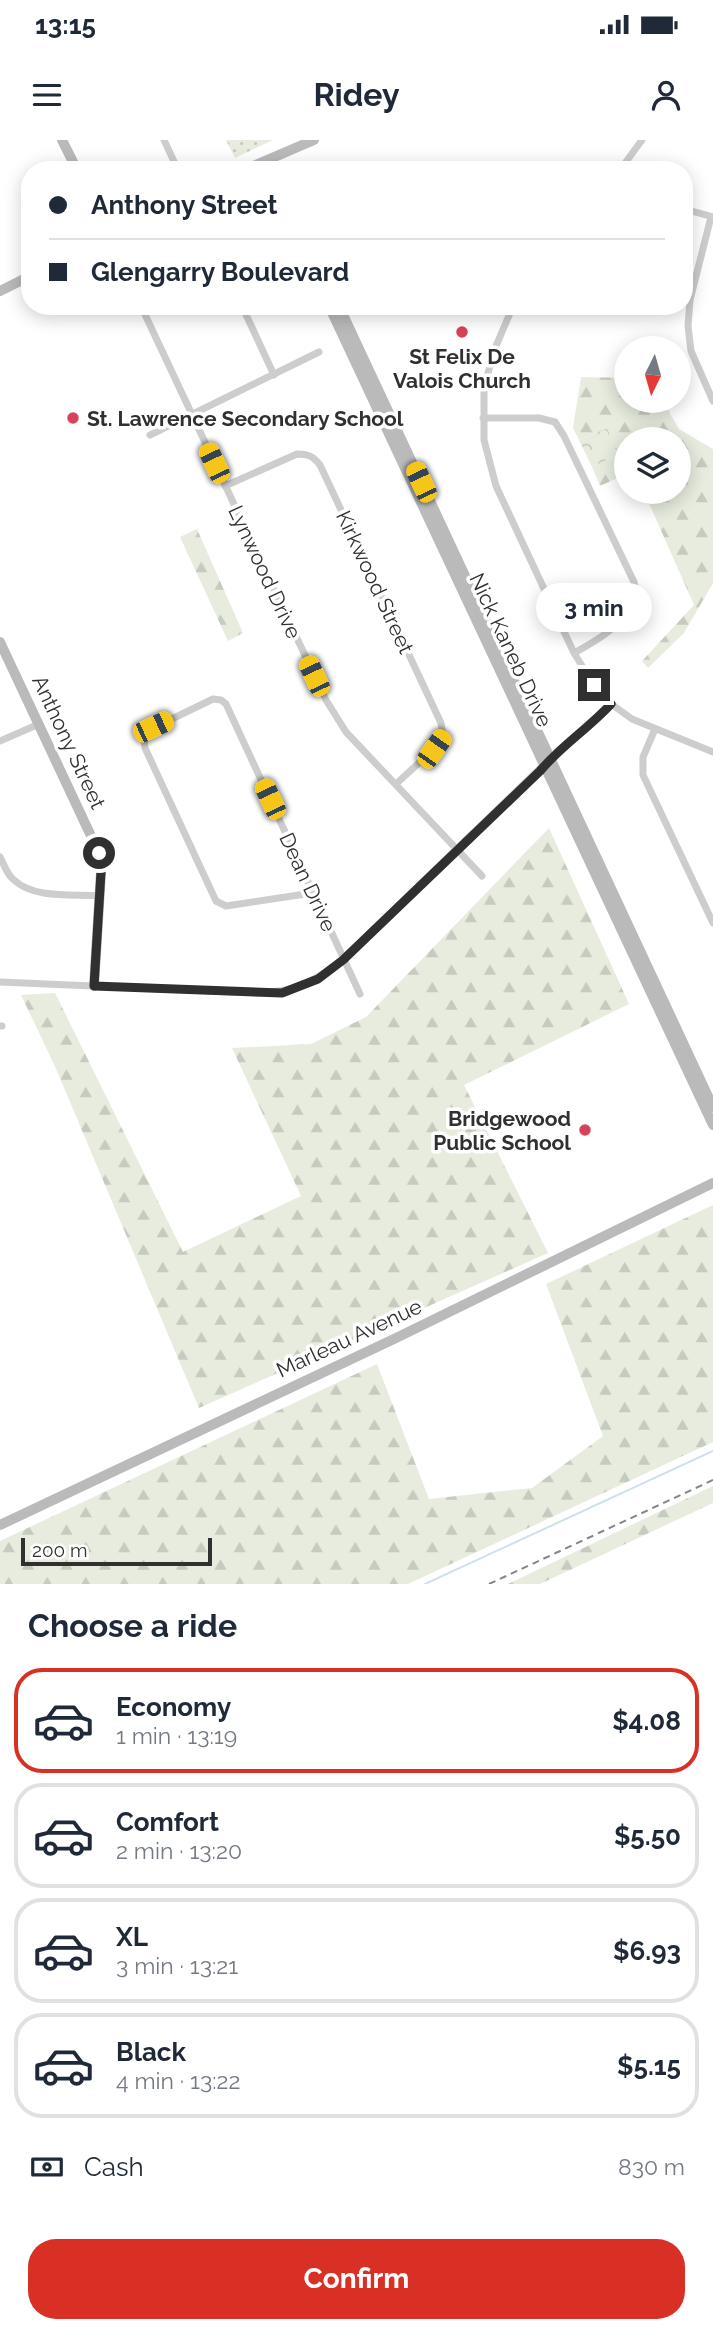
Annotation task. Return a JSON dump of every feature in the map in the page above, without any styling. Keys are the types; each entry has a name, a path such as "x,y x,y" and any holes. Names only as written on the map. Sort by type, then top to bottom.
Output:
{"street":[{"path":"62,140 72,161"},
{"path":"164,140 174,161"},
{"path":"274,161 306,140"},
{"path":"295,148 314,140"},
{"path":"627,161 642,140"},
{"path":"693,212 712,217 693,289"},
{"path":"0,291 21,280"},
{"name":"Lynwood Drive","path":"145,315 326,700 346,732 482,876"},
{"path":"246,315 274,375"},
{"name":"Nick Kaneb Drive","path":"332,315 713,1107"},
{"name":"Nick Kaneb Drive","path":"343,315 713,1125"},
{"path":"509,315 488,368 483,418 486,450 494,480 574,653 589,680 611,704 632,719 713,752"},
{"path":"689,315 693,359 713,401"},
{"path":"150,435 319,352"},
{"path":"483,418 539,418 555,422 565,436 634,582 638,599 630,612 607,635 574,653"},
{"name":"Kirkwood Street","path":"225,486 297,454 308,454 320,464 441,723 443,736 434,749 397,784"},
{"name":"Anthony Street","path":"0,642 99,853 94,986"},
{"name":"Dean Drive","path":"312,893 227,906 214,899 144,742 153,727 212,699 220,699 226,704 360,994"},
{"path":"0,982 282,993 318,979 343,960 547,762 611,704"},
{"path":"0,741 39,724"},
{"path":"654,729 643,757 643,775 713,923"},
{"path":"0,857 11,878 23,887 36,892 99,896"},
{"name":"Marleau Avenue","path":"0,1525 394,1339 713,1183"}],"green space":[{"path":"226,140 273,140 235,158"},
{"path":"581,377 614,378 614,413 670,413 678,427 614,427 614,443 607,428 579,440 573,428"},
{"path":"607,428 614,443 614,456 592,467 579,440"},
{"path":"691,436 713,449 713,583 684,633 648,668 642,661 694,605 649,504 691,504"},
{"path":"614,456 614,480 600,486 592,467"},
{"path":"197,529 243,633 228,641 180,537"},
{"path":"549,828 629,1004 464,1085 548,1253 199,1408 54,1064 21,995 55,993 183,1252 301,1196 232,1048 311,1044 366,1017"},
{"path":"713,1205 713,1442 408,1584 0,1584 0,1541 377,1364 429,1499 532,1488 603,1436 546,1284"},
{"path":"713,1486 713,1503 540,1584 508,1584"}],"waterway":[{"path":"425,1584 713,1451"}],"railway":[{"path":"489,1584 713,1480"}],"place":[{"name":"St Felix De Valois Church","path":"462,332"},
{"name":"St. Lawrence Secondary School","path":"73,418"},
{"name":"Bridgewood Public School","path":"585,1130"}],"route":[{"path":"99,853 101,872 94,986 282,993 318,979 343,960 559,750 604,711 611,704 594,685"}]}
